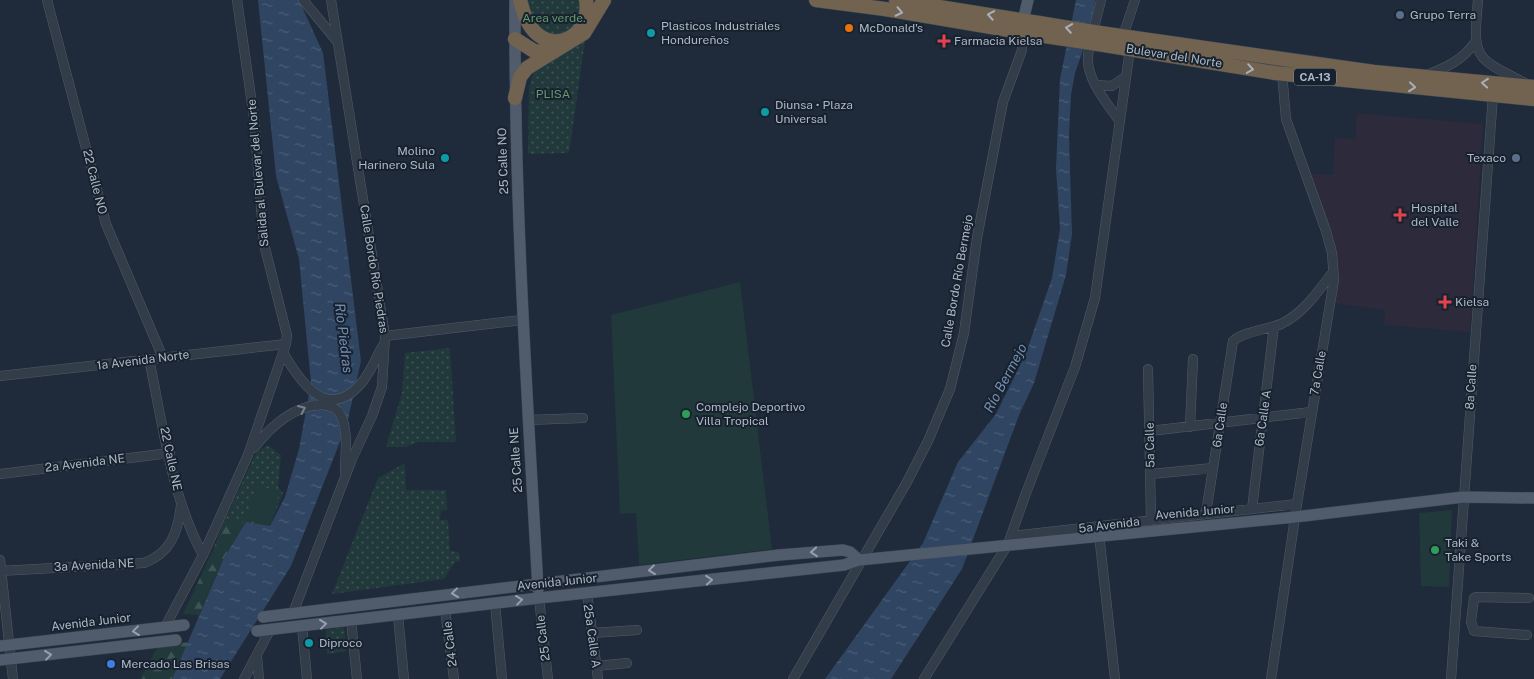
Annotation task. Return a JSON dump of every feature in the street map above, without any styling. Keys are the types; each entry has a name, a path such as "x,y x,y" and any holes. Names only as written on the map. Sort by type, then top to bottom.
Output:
{"highway":[{"path":"520,0 527,22 536,33 546,38 559,40 573,35 585,22 588,10 586,0"},
{"path":"515,98 520,77 527,68 550,52 568,44 584,33 604,0"},
{"name":"Bulevar del Norte","path":"816,0 1099,38 1130,49 1282,73 1493,96 1533,91"},
{"name":"Bulevar del Norte","path":"896,0 1022,27"},
{"name":"Bulevar del Norte","path":"1099,38 1123,36 1374,72 1533,91"},
{"path":"515,39 534,52 550,52"}],"main road":[{"name":"25 Calle NO","path":"515,0 515,98 522,320"},
{"name":"Calle Bordo Río Bermejo","path":"1022,27 1028,0"},
{"name":"25 Calle NE","path":"522,320 539,598"},
{"name":"Avenida Junior","path":"257,632 495,603 844,565 864,560 1006,542 1295,517 1462,497 1534,498"},
{"name":"Avenida Junior","path":"263,617 538,583 836,550 850,552 864,560"},
{"name":"Avenida Junior","path":"5,646 184,625"},
{"path":"6,660 176,640"}],"street":[{"name":"22 Calle NO","path":"48,0 106,224 163,358"},
{"name":"Salida al Bulevar del Norte","path":"237,0 254,118 263,236 287,335 286,344"},
{"path":"303,0 338,42"},
{"name":"Calle Bordo Río Piedras","path":"293,613 382,387 384,340 331,0"},
{"path":"1101,0 1088,57 1090,70 1096,86 1120,122"},
{"path":"1123,36 1135,0"},
{"path":"1478,0 1475,42 1482,58 1533,91"},
{"name":"Calle Bordo Río Bermejo","path":"793,679 864,560 928,441 950,389 964,333 977,238 1003,102 1022,50 1022,27"},
{"path":"1423,77 1458,61 1466,55 1475,42"},
{"path":"924,679 1006,542 1075,368 1095,298 1130,49"},
{"name":"7a Calle","path":"1271,679 1296,504 1334,280 1326,232 1286,119 1282,73"},
{"path":"1096,86 1112,86 1125,78"},
{"name":"8a Calle","path":"1451,679 1462,497 1493,96"},
{"path":"1274,326 1296,315 1333,272"},
{"path":"284,354 302,384 316,395 332,399 349,393 361,382 374,362 384,340 522,320"},
{"name":"6a Calle","path":"1206,513 1221,424 1230,345 1235,338 1274,326"},
{"name":"6a Calle A","path":"1252,509 1274,326"},
{"name":"1a Avenida Norte","path":"0,376 286,344"},
{"path":"165,627 203,555 248,455 286,344"},
{"name":"22 Calle NE","path":"149,359 181,505 191,533 203,555"},
{"path":"1190,427 1193,360"},
{"name":"5a Calle","path":"1148,369 1151,520"},
{"path":"248,455 263,437 283,419 308,405 331,406 342,416 345,435 346,477"},
{"path":"1150,431 1311,412"},
{"path":"528,420 583,418"},
{"name":"2a Avenida NE","path":"0,474 170,453"},
{"path":"1151,474 1213,468"},
{"name":"5a Avenida","path":"1006,542 1151,520 1296,504"},
{"name":"3a Avenida NE","path":"1,571 149,561 167,550 178,525 181,505"},
{"path":"1099,534 1115,679"},
{"path":"0,560 6,660 13,679"},
{"name":"25a Calle A","path":"586,593 598,679"},
{"path":"1527,635 1474,631 1471,622 1474,598 1480,595 1528,598"},
{"name":"25 Calle","path":"539,598 548,679"},
{"path":"495,603 502,679"},
{"path":"1456,604 1472,606"},
{"name":"24 Calle","path":"445,609 454,679"},
{"path":"398,615 404,679"},
{"path":"351,620 357,679"},
{"path":"302,626 307,679"},
{"path":"244,679 270,630"},
{"path":"592,633 637,630"},
{"path":"256,656 259,679"},
{"path":"596,666 627,663"}],"shaded area":[{"name":"Hospital del Valle","path":"1357,113 1483,124 1470,332 1384,325 1385,310 1334,303 1336,285 1306,173 1333,175 1335,138 1355,139"}],"green space":[{"name":"Area verde.","path":"523,0 583,0 583,20 564,37 538,31"},
{"name":"PLISA","path":"585,41 569,153 528,154 529,88 533,73"},
{"name":"Complejo Deportivo Villa Tropical","path":"740,282 772,549 639,565 636,513 620,514 611,315"},
{"path":"450,348 456,442 418,442 406,447 386,447 402,393 405,353"},
{"path":"268,445 281,455 278,487 283,493 270,526 225,520 256,453"},
{"path":"405,463 406,490 446,490 447,510 441,511 440,520 448,520 450,551 459,552 460,561 455,562 444,579 332,594 378,478"},
{"path":"257,485 279,492 270,526 246,519"},
{"name":"Taki & Take Sports","path":"1452,510 1449,587 1421,586 1419,513"},
{"path":"224,520 246,523 224,558 199,615 183,614 214,548"},
{"path":"344,627 347,651 327,654 326,630"},
{"path":"189,642 172,679 140,679 158,646"}],"water":[{"name":"Río Piedras","path":"258,0 299,0 323,53 361,361 347,424 291,566 220,679 172,679 224,558 246,522 270,526 285,497 299,449 311,383 299,259 276,176"},
{"path":"1076,0 1095,0 1093,21 1075,73 1071,95 1069,135 1072,234 1066,275 1034,383 1019,415 962,569 891,679 825,679 923,543 958,462 996,414 1026,353 1052,278 1060,229 1056,168 1060,79"}],"place":[{"name":"Grupo Terra","path":"1400,15"},
{"name":"McDonald's","path":"849,28"},
{"name":"Plasticos Industriales Hondureños","path":"651,33"},
{"name":"Farmacia Kielsa","path":"944,41"},
{"name":"Diunsa • Plaza Universal","path":"765,112"},
{"name":"Molino Harinero Sula","path":"445,158"},
{"name":"Texaco","path":"1516,158"},
{"name":"Hospital del Valle","path":"1400,215"},
{"name":"Kielsa","path":"1445,302"},
{"name":"Complejo Deportivo Villa Tropical","path":"686,414"},
{"name":"Taki & Take Sports","path":"1435,550"},
{"name":"Diproco","path":"309,643"},
{"name":"Mercado Las Brisas","path":"111,664"}],"water label":[{"name":"Río Bermejo","path":"1005,378"}]}
